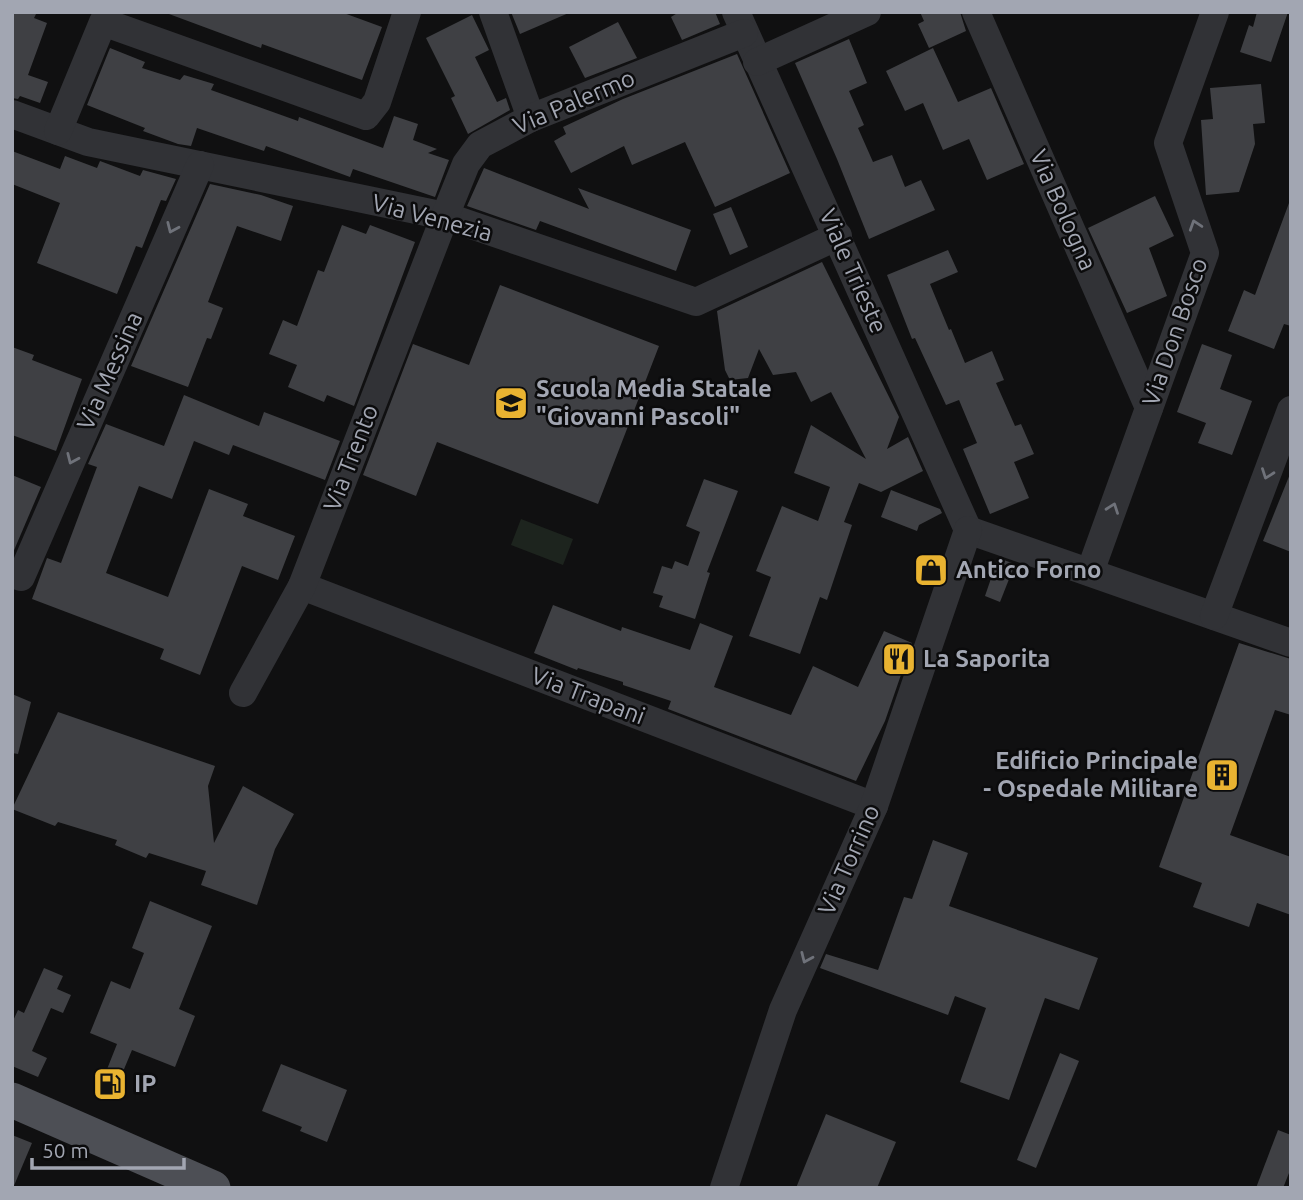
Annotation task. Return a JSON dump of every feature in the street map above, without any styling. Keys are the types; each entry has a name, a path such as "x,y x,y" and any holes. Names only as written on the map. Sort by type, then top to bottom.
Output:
{"main road":[{"path":"12,1100 213,1188"}],"street":[{"path":"58,131 103,22 366,116 377,102 407,12"},
{"path":"493,12 531,118"},
{"path":"757,62 867,12"},
{"name":"Via Bologna","path":"976,12 1149,408"},
{"name":"Via Don Bosco","path":"1090,572 1205,253 1168,143 1215,12"},
{"name":"Via Palermo","path":"444,216 466,164 480,145 531,118 740,22"},
{"name":"Viale Trieste","path":"740,22 968,530"},
{"name":"Via Venezia","path":"12,114 88,142 444,216 696,302 838,236"},
{"name":"Via Messina","path":"16,575 200,165"},
{"name":"Via Trento","path":"243,693 302,586 444,216"},
{"path":"1214,616 1291,410"},
{"path":"968,530 1291,643"},
{"name":"Via Torrino","path":"724,1188 783,1010 874,806 968,530"},
{"name":"Via Trapani","path":"302,586 874,806"}],"shaded area":[{"path":"521,519 573,539 563,565 511,545"}],"building":[{"path":"12,12 37,12 34,18 47,23 28,75 48,82 40,103 20,96 18,99 12,98"},
{"path":"341,12 382,27 362,80 262,44 261,48 169,14"},
{"path":"511,12 571,12 520,34"},
{"path":"679,12 715,12 720,24 682,40 671,17"},
{"path":"920,12 960,12 966,31 929,48 918,24 924,21"},
{"path":"1257,12 1288,12 1271,62 1240,52 1249,25 1253,27"},
{"path":"472,15 489,50 475,57 497,102 506,98 510,110 468,134 451,98 455,96 426,38"},
{"path":"618,22 637,58 585,78 569,47"},
{"path":"849,39 867,83 849,91 864,125 858,128 873,162 892,155 905,187 921,180 935,210 869,239 795,63"},
{"path":"110,48 145,62 142,68 180,80 184,75 214,84 211,90 298,121 299,117 383,148 394,116 418,124 413,140 437,149 428,153 449,160 435,197 353,169 350,177 266,146 264,151 197,128 191,146 143,131 145,128 87,105"},
{"path":"933,48 958,102 991,88 1024,164 987,180 969,139 943,150 923,103 905,111 886,71"},
{"path":"737,54 790,173 715,207 685,142 632,165 624,146 571,173 554,141 566,134 563,127 623,99"},
{"path":"1261,84 1265,123 1253,124 1255,144 1239,192 1206,195 1201,120 1213,119 1210,88"},
{"path":"12,151 60,169 65,156 97,168 100,161 140,176 143,170 176,179 166,201 161,200 142,248 136,246 117,294 37,263 60,203 12,184"},
{"path":"484,168 589,209 578,188 691,230 676,271 540,221 536,230 467,206"},
{"path":"210,184 261,195 293,206 281,241 237,226 208,302 223,308 211,339 207,338 188,387 131,366"},
{"path":"1155,196 1174,236 1149,248 1167,296 1127,313 1088,228"},
{"path":"1289,203 1291,326 1284,324 1274,349 1228,331 1244,290 1255,295"},
{"path":"731,207 748,247 730,255 713,214"},
{"path":"342,225 366,234 370,225 415,242 354,406 327,395 324,402 288,387 297,365 269,354 283,320 297,326 318,270 324,272"},
{"path":"948,250 958,272 930,284 949,330 951,329 965,363 992,351 1004,380 996,383 1015,426 1021,424 1034,454 1014,462 1029,498 990,514 963,449 977,443 959,400 946,405 915,338 912,339 887,275"},
{"path":"822,262 899,417 887,449 908,437 923,471 881,492 859,483 844,522 852,525 827,600 820,597 800,654 749,636 771,577 756,571 782,506 818,521 830,487 794,473 811,425 866,459 831,392 811,402 796,372 773,375 759,349 748,378 730,380 725,370 717,311"},
{"name":"Scuola Media Statale \"Giovanni Pascoli\"","path":"500,285 659,346 598,504 437,442 416,496 363,475 413,344 469,365"},
{"path":"1202,344 1232,355 1220,389 1252,401 1232,455 1198,443 1206,423 1177,412"},
{"path":"12,347 34,355 32,360 82,379 56,451 12,435"},
{"path":"184,395 259,426 264,412 340,441 325,480 233,445 229,455 194,441 172,499 139,486 106,573 168,597 209,489 248,504 243,516 295,536 278,580 242,566 200,675 160,659 164,649 32,599 47,558 61,563 97,467 88,464 106,424 164,446"},
{"path":"1291,474 1291,552 1263,541"},
{"path":"12,475 41,487 12,555"},
{"path":"704,479 738,491 707,572 710,573 695,619 659,607 663,596 653,593 662,566 672,569 675,561 688,566 700,532 686,526"},
{"path":"891,490 940,509 942,513 919,525 917,531 881,517"},
{"path":"998,558 1015,564 1000,602 985,596"},
{"path":"553,605 621,631 622,627 690,650 700,623 733,636 714,687 791,715 813,666 858,687 884,631 912,643 885,721 856,781 668,709 671,701 534,653"},
{"name":"Edificio Principale - Ospedale Militare","path":"1239,643 1291,659 1291,715 1275,710 1230,835 1291,857 1291,915 1257,903 1249,927 1193,907 1202,883 1159,867"},
{"path":"12,694 31,702 18,754 12,753"},
{"path":"58,712 215,766 208,786 214,843 243,786 294,814 275,849 257,905 201,885 206,871 149,853 146,858 115,845 117,840 58,822 55,826 12,809"},
{"path":"933,840 968,853 949,906 1098,958 1079,1010 1045,998 1009,1100 960,1082 986,1008 955,996 948,1015 820,968 826,954 878,970 904,897 912,899"},
{"path":"150,901 212,926 179,1009 195,1016 175,1067 132,1050 112,1098 98,1092 117,1044 90,1033 111,981 130,989 144,953 132,948"},
{"path":"44,968 63,976 57,989 71,995 63,1013 51,1008 32,1051 47,1058 38,1077 12,1066 12,1023 18,1010 24,1013"},
{"path":"1060,1053 1079,1061 1036,1168 1017,1160"},
{"path":"281,1064 347,1090 327,1142 300,1131 302,1127 262,1111"},
{"path":"826,1114 896,1142 877,1188 796,1188"},
{"path":"1278,1130 1291,1135 1291,1168 1283,1188 1256,1188"},
{"path":"12,1135 32,1143 13,1188 12,1188"}],"place":[{"name":"Scuola Media Statale \"Giovanni Pascoli\"","path":"511,403"},
{"name":"Antico Forno","path":"931,570"},
{"name":"La Saporita","path":"899,659"},
{"name":"Edificio Principale - Ospedale Militare","path":"1222,775"},
{"name":"IP","path":"110,1084"}]}
